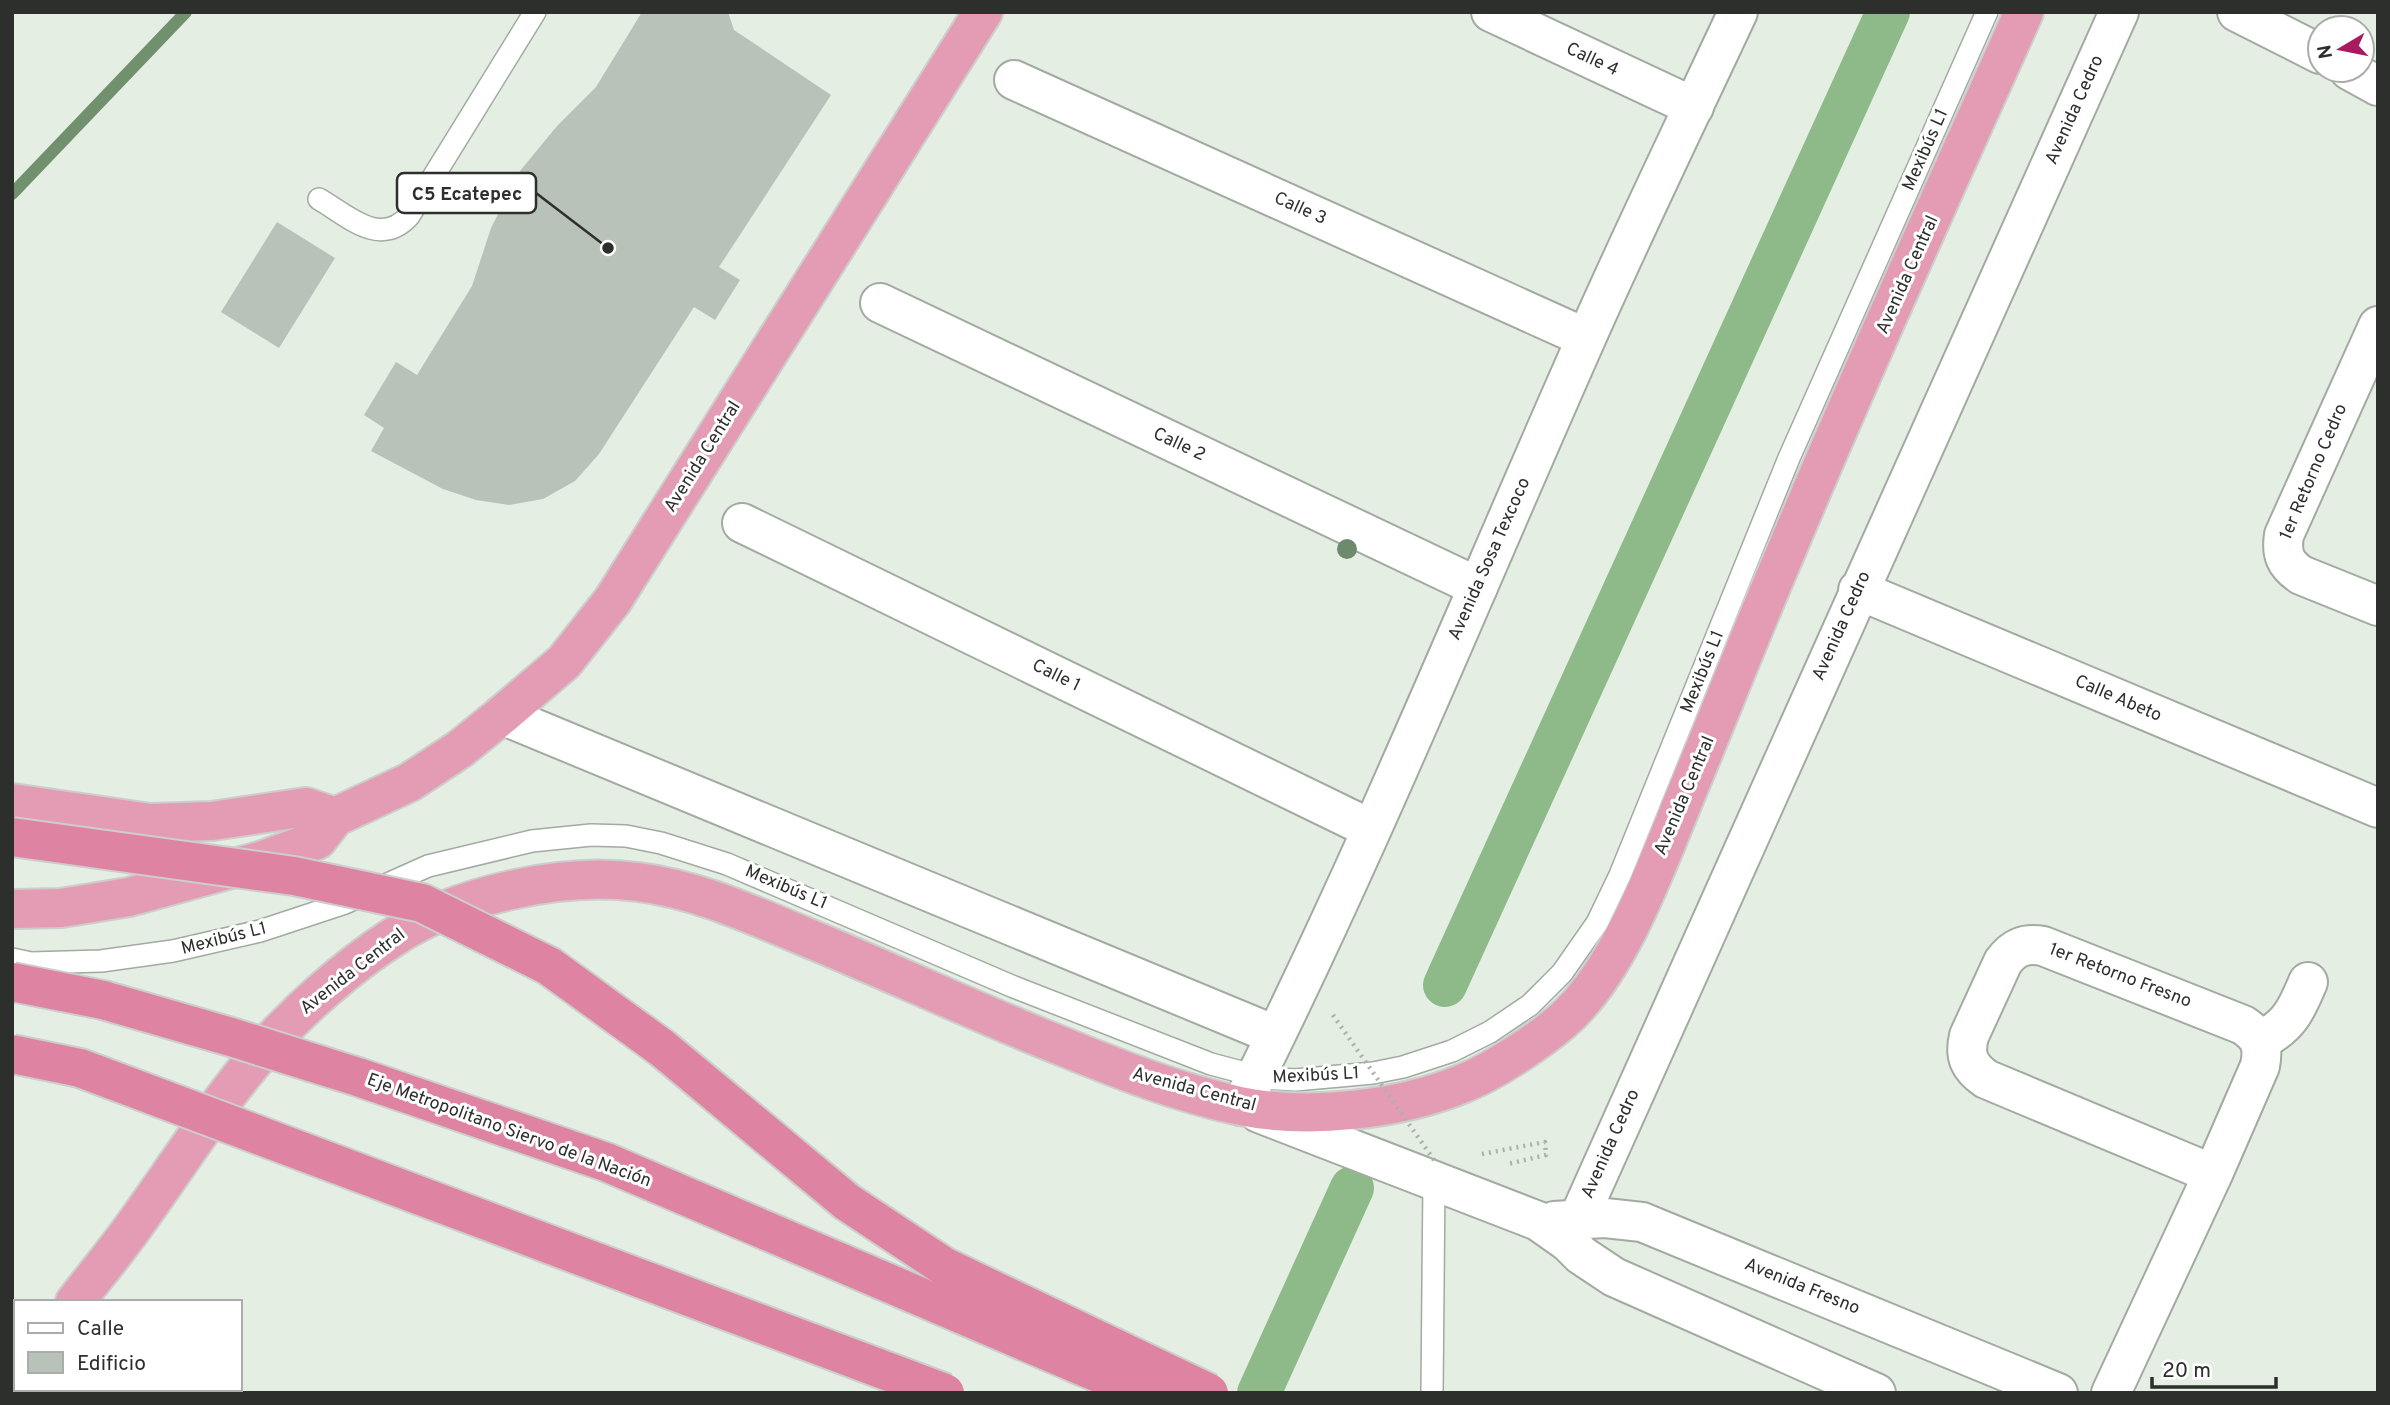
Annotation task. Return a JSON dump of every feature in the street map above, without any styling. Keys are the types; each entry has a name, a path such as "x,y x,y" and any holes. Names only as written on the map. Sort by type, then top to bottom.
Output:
{"highway":[{"name":"Avenida Central","path":"12,909 61,908 130,897 263,860 317,840 335,817 410,782 460,749 564,662 613,600 983,12"},
{"name":"Avenida Central","path":"77,1300 132,1230 190,1146 263,1051 307,1006 395,935 461,903 514,890 602,880 638,882 718,901 1117,1069 1183,1091 1248,1091 1279,1111 1364,1108 1417,1098 1466,1083 1503,1062 1561,1022 1586,996 1621,943 1667,841 1783,558 2024,12"},
{"path":"12,803 150,823 212,821 306,807 335,817"},
{"path":"12,837 294,876 422,904 549,965 662,1048 847,1202 945,1267 1209,1393"},
{"name":"Eje Metropolitano Siervo de la Nación","path":"12,982 103,1000 231,1037 358,1077 606,1162 1145,1393"},
{"path":"12,1054 80,1068 945,1393"}],"street":[{"name":"Calle 4","path":"1491,12 1694,107"},
{"name":"Avenida Sosa Texcoco","path":"1248,1091 1371,829 1586,338 1738,12"},
{"name":"Avenida Cedro","path":"1561,1228 1858,590 2119,12"},
{"path":"2237,12 2306,47"},
{"name":"Calle 3","path":"1014,79 1586,338"},
{"name":"Calle 2","path":"880,303 1478,587"},
{"name":"1er Retorno Cedro","path":"2378,327 2284,535 2282,547 2284,559 2301,575 2378,606"},
{"name":"Calle 1","path":"742,523 1371,829"},
{"name":"Calle Abeto","path":"1858,590 2378,808"},
{"path":"502,715 1275,1035"},
{"name":"1er Retorno Fresno","path":"2213,1174 1986,1079 1976,1072 1968,1061 1966,1049 1969,1036 2003,962 2010,952 2020,946 2032,944 2243,1025 2253,1031 2260,1041"},
{"path":"2111,1393 2260,1066 2263,1054 2260,1041 2279,1031 2297,1010 2308,982"},
{"name":"Avenida Fresno","path":"1248,1091 1561,1228 1581,1255 1614,1277 1876,1393"},
{"name":"Avenida Fresno","path":"1561,1228 1605,1218 1642,1222 2057,1393"}],"lane":[{"path":"319,199 367,227 379,231 391,230 401,225 534,12"},
{"name":"Mexibús L1","path":"12,959 31,963 101,961 173,951 260,931 345,903 428,866 532,841 591,835 626,836 661,843 727,863 1014,988 1211,1064 1248,1091 1295,1080 1373,1073 1403,1067 1452,1051 1490,1032 1530,1005 1562,974 1597,923 1620,875 1788,458 1987,12"},
{"path":"1432,1393 1435,1171"}],"path":[{"path":"1333,1014 1435,1171"}],"building":[{"path":"642,12 728,12 734,30 831,95 719,267 740,280 715,320 694,307 599,454 575,481 543,499 509,505 476,500 443,489 371,451 384,428 364,415 396,362 417,375 472,286 491,228 520,171 557,126 596,87"},
{"path":"277,222 335,258 279,348 221,312"}],"waterway":[{"path":"12,194 186,12"},
{"path":"1445,985 1888,12"},
{"path":"1259,1393 1352,1188"},
{"path":"128,1391 132,1393"}],"place":[{"name":"C5 Ecatepec","path":"608,248"}]}
